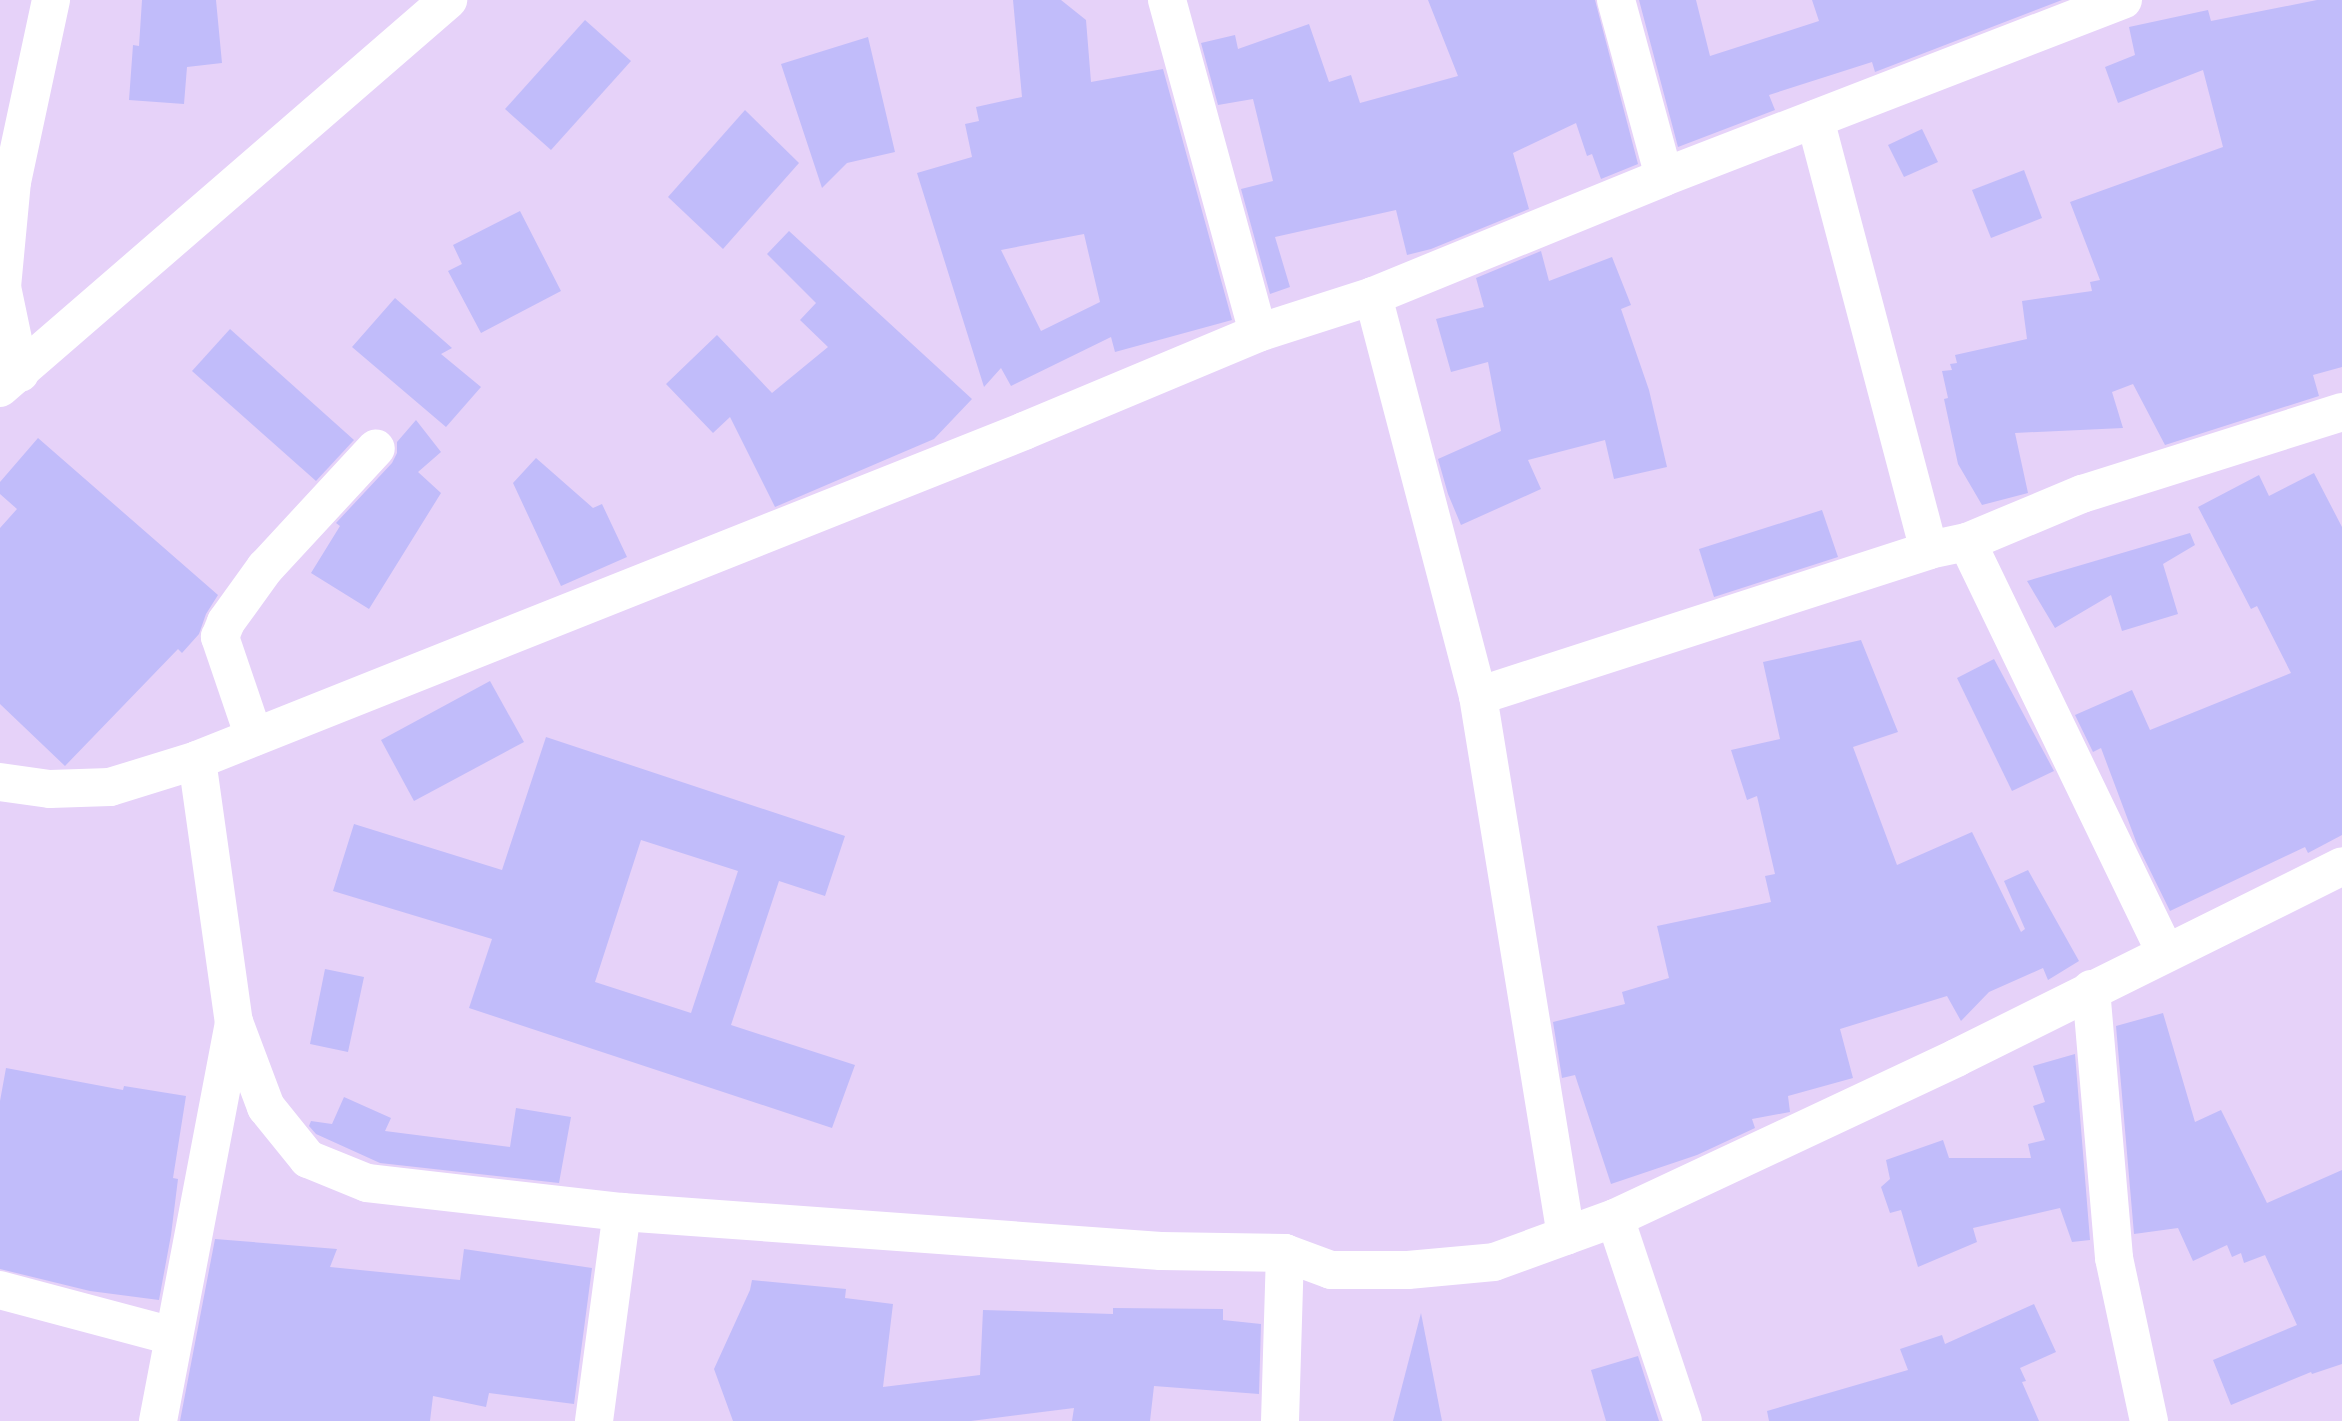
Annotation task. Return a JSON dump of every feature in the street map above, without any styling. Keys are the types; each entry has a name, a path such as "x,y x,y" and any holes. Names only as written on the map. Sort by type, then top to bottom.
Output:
{"street":[{"path":"10,381 2,288 12,182 51,0"},
{"path":"10,381 208,205 448,0"},
{"path":"1167,0 1258,333"},
{"path":"1616,0 1664,177"},
{"path":"0,782 50,789 110,787 197,760 1024,431 1258,333 1373,296 1664,177 1815,119 2074,9 2123,0"},
{"path":"1815,119 1929,550"},
{"path":"1373,296 1478,696 1566,1236"},
{"path":"1478,696 1929,550 1967,542 2082,494 2342,412"},
{"path":"254,737 220,637 226,621 265,568 376,448"},
{"path":"1967,542 2165,952"},
{"path":"197,760 234,1022 266,1107 308,1159 367,1183 622,1213 1161,1251 1285,1253 1331,1270 1408,1269 1494,1262 1615,1218 1956,1058 2342,866"},
{"path":"2091,989 2114,1258 2148,1421"},
{"path":"158,1421 234,1022"},
{"path":"594,1421 622,1213"},
{"path":"1615,1218 1683,1421"},
{"path":"1280,1421 1285,1253"},
{"path":"0,1290 173,1336"}],"building":[{"path":"142,0 216,0 222,63 187,67 184,104 129,100 133,45 139,46"},
{"path":"1013,0 1061,0 1086,20 1091,82 1163,69 1232,320 1115,352 1111,337 1011,386 1001,368 984,387 917,173 972,157 965,124 979,121 976,107 1022,97","holes":["1084,234 1100,302 1041,331 1001,250"]},
{"path":"1428,0 1595,0 1638,164 1601,179 1592,154 1587,156 1576,123 1513,153 1529,209 1431,249 1407,255 1396,210 1275,237 1290,287 1270,294 1241,189 1273,181 1253,99 1218,105 1201,43 1235,35 1238,49 1309,24 1329,82 1351,75 1360,103 1458,76"},
{"path":"1639,0 1696,0 1710,56 1819,21 1812,0 2062,0 1875,72 1872,62 1769,95 1775,110 1678,147"},
{"path":"2317,0 2342,0 2342,367 2313,375 2319,396 2165,445 2133,384 2112,392 2123,428 2015,433 2028,493 1982,505 1958,464 1944,399 1948,398 1942,371 1952,370 1950,364 1957,363 1955,355 2027,339 2022,301 2092,291 2090,282 2100,280 2070,202 2223,147 2203,70 2118,103 2105,67 2135,55 2129,27 2208,10 2211,21"},
{"path":"585,20 631,61 551,150 505,109"},
{"path":"868,37 895,152 847,163 822,188 781,64"},
{"path":"745,110 799,163 723,249 668,197"},
{"path":"1922,129 1938,162 1904,177 1888,145"},
{"path":"2024,170 2042,218 1991,238 1972,190"},
{"path":"520,211 561,291 481,333 448,271 462,264 453,245"},
{"path":"789,231 972,399 934,439 775,507 730,417 713,433 666,384 717,335 772,393 828,347 800,320 816,303 767,254"},
{"path":"1541,251 1549,281 1612,257 1631,305 1621,309 1649,390 1667,467 1614,479 1605,440 1528,460 1541,489 1461,525 1438,459 1501,431 1488,362 1451,372 1436,319 1484,307 1476,278"},
{"path":"395,298 452,348 441,354 481,387 446,427 352,347"},
{"path":"230,329 354,440 316,481 192,371"},
{"path":"416,420 441,452 418,472 441,493 369,609 311,573 340,526 336,523 392,463 397,453 397,442"},
{"path":"38,438 218,595 206,614 199,634 182,653 178,649 65,766 0,704 0,528 17,509 0,494 0,482"},
{"path":"536,458 593,508 602,504 627,557 561,586 513,483"},
{"path":"2314,473 2342,527 2342,835 2308,853 2305,847 2170,911 2137,844 2101,748 2093,752 2075,715 2132,690 2150,730 2291,673 2257,606 2251,609 2198,507 2259,475 2269,496"},
{"path":"1822,510 1838,557 1714,597 1699,549"},
{"path":"2190,533 2195,545 2163,564 2178,614 2122,631 2111,595 2055,628 2027,581"},
{"path":"1861,640 1898,732 1853,747 1897,865 1972,832 2021,932 2025,929 2004,881 2028,870 2079,961 2048,980 2043,968 1989,992 1961,1021 1947,996 1840,1029 1853,1078 1788,1096 1790,1112 1752,1119 1755,1128 1697,1155 1611,1184 1575,1075 1562,1078 1553,1022 1625,1004 1622,992 1669,978 1657,926 1771,902 1765,876 1775,874 1757,796 1747,800 1731,750 1780,739 1763,662"},
{"path":"1994,659 2054,771 2012,791 1957,678"},
{"path":"490,681 524,742 414,801 381,740"},
{"path":"546,737 845,836 825,896 779,881 731,1025 855,1065 832,1128 469,1008 492,939 333,891 354,824 502,870","holes":["641,840 738,871 691,1013 595,982"]},
{"path":"325,969 364,977 348,1052 310,1044"},
{"path":"2163,1013 2195,1122 2221,1110 2267,1203 2342,1170 2342,1364 2312,1374 2311,1372 2231,1405 2213,1360 2297,1325 2265,1255 2244,1263 2241,1253 2232,1257 2227,1245 2193,1261 2178,1228 2134,1234 2116,1026"},
{"path":"2075,1054 2090,1240 2072,1242 2060,1208 1973,1228 1977,1242 1918,1267 1901,1210 1890,1213 1881,1187 1890,1179 1886,1160 1943,1140 1949,1158 2031,1158 2028,1144 2045,1140 2033,1106 2045,1102 2033,1066"},
{"path":"6,1068 123,1090 124,1086 186,1096 173,1178 178,1179 171,1235 159,1300 90,1291 0,1269 0,1101"},
{"path":"344,1097 391,1118 385,1131 510,1147 516,1108 571,1117 559,1183 380,1163 316,1134 309,1126 311,1121 332,1124"},
{"path":"215,1239 337,1249 330,1267 460,1280 464,1249 592,1268 574,1404 489,1393 486,1407 433,1396 430,1421 180,1421"},
{"path":"752,1280 846,1289 845,1298 893,1304 883,1387 980,1375 983,1310 1113,1314 1113,1308 1223,1309 1223,1320 1261,1324 1259,1394 1154,1386 1150,1421 1072,1421 1074,1408 971,1421 733,1421 714,1369"},
{"path":"2034,1304 2056,1352 2020,1368 2026,1381 2022,1382 2039,1421 1769,1421 1767,1411 1908,1370 1900,1349 1942,1335 1945,1344"},
{"path":"1421,1313 1442,1421 1393,1421"},
{"path":"1638,1356 1659,1421 1606,1421 1591,1370"}]}
